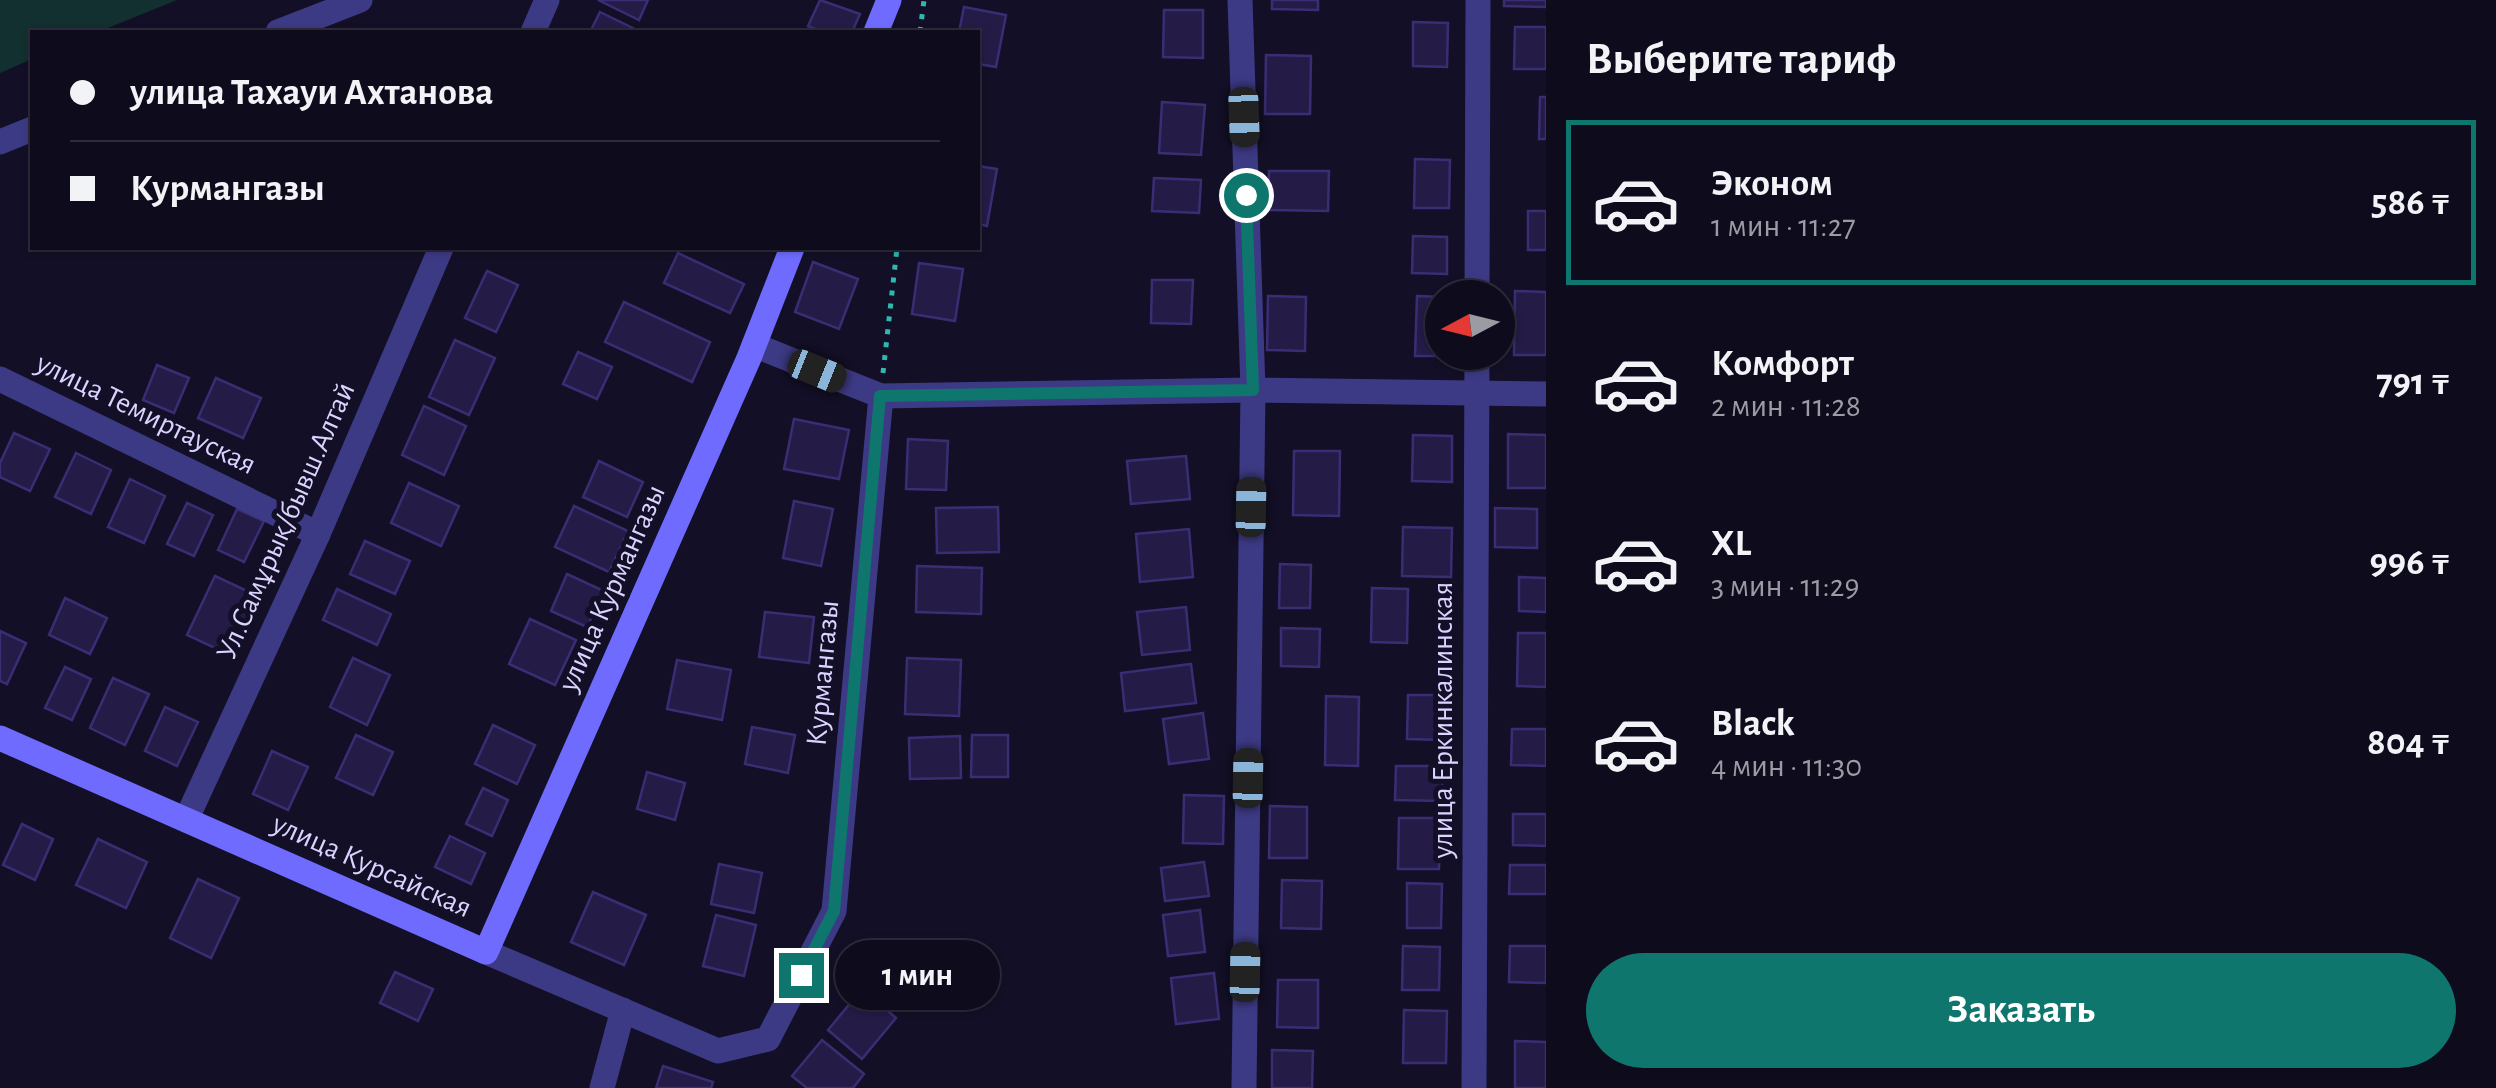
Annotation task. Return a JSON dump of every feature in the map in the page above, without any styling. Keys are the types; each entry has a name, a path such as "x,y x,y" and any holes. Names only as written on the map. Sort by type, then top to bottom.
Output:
{"street":[{"path":"283,30 360,0"},
{"path":"535,30 548,0"},
{"path":"877,30 889,0"},
{"path":"1240,0 1253,390 1244,1088"},
{"path":"1477,280 1478,0"},
{"path":"0,142 30,130"},
{"name":"Ул.Самұрық/бывш.Алтай","path":"186,820 318,534 440,250"},
{"name":"улица Курмангазы","path":"486,952 754,345 791,250"},
{"path":"754,345 880,396 1253,390 1546,394"},
{"name":"улица Еркинкалинская","path":"1474,1088 1477,370"},
{"name":"улица Темиртауская","path":"0,379 318,534"},
{"name":"Курмангазы","path":"718,1051 768,1039 834,911 880,396"},
{"name":"улица Курсайская","path":"0,738 718,1051"},
{"path":"602,1088 623,1010"}],"path":[{"path":"920,30 924,0"},
{"path":"880,396 897,250"}],"green space":[{"path":"0,0 177,0 103,30 30,30 30,60 0,73"}],"building":[{"path":"598,0 648,0 639,20"},
{"path":"820,0 860,14 853,30 817,30 808,26"},
{"path":"1272,0 1318,0 1318,10 1272,9"},
{"path":"1504,0 1546,0 1546,7 1504,6"},
{"path":"964,7 1006,15 996,67 980,64 980,30 959,30"},
{"path":"1164,10 1203,10 1203,58 1163,57"},
{"path":"600,12 637,30 591,30"},
{"path":"1413,22 1448,23 1447,67 1413,66"},
{"path":"1515,27 1546,27 1546,69 1514,69"},
{"path":"1266,55 1311,56 1310,114 1265,114"},
{"path":"1540,97 1546,97 1546,139 1539,139"},
{"path":"1162,102 1205,105 1201,155 1159,153"},
{"path":"1415,159 1450,160 1449,208 1414,208"},
{"path":"980,166 997,169 987,226 980,224"},
{"path":"1269,171 1329,171 1328,211 1268,210"},
{"path":"1154,178 1201,180 1199,213 1152,211"},
{"path":"1528,211 1546,211 1546,250 1528,250"},
{"path":"1413,236 1447,237 1447,274 1412,273"},
{"path":"678,253 744,284 730,313 664,283"},
{"path":"813,262 858,279 839,329 795,312"},
{"path":"919,263 963,269 955,321 912,314"},
{"path":"487,271 518,285 496,332 465,318"},
{"path":"1152,280 1193,280 1191,324 1151,323"},
{"path":"1515,291 1546,292 1546,355 1515,355"},
{"path":"1268,296 1306,297 1305,351 1267,350"},
{"path":"1417,296 1425,296 1425,356 1415,356"},
{"path":"624,302 710,342 692,382 605,342"},
{"path":"455,340 495,358 469,415 429,397"},
{"path":"578,352 612,367 597,399 563,384"},
{"path":"157,365 189,378 174,413 143,400"},
{"path":"216,378 261,398 243,438 198,418"},
{"path":"424,406 466,426 444,475 402,455"},
{"path":"794,419 849,430 839,479 784,469"},
{"path":"14,433 50,449 30,491 0,477 0,463"},
{"path":"1508,434 1546,435 1546,488 1508,488"},
{"path":"1413,435 1452,436 1452,482 1412,481"},
{"path":"908,439 948,441 946,490 906,489"},
{"path":"1294,451 1340,451 1339,516 1293,515"},
{"path":"76,453 111,470 91,514 55,497"},
{"path":"1186,456 1190,499 1131,504 1127,461"},
{"path":"599,461 643,482 627,517 583,497"},
{"path":"130,479 165,496 144,543 108,527"},
{"path":"409,483 459,506 441,546 391,523"},
{"path":"794,501 833,509 821,566 783,558"},
{"path":"187,503 213,515 194,556 167,544"},
{"path":"574,506 628,531 609,572 555,547"},
{"path":"998,507 999,552 937,553 936,508"},
{"path":"1495,508 1537,509 1537,548 1495,547"},
{"path":"237,509 264,521 244,562 218,550"},
{"path":"1403,527 1452,528 1451,577 1402,576"},
{"path":"1189,529 1193,577 1140,582 1136,534"},
{"path":"365,541 410,561 395,594 350,574"},
{"path":"1280,564 1311,565 1310,608 1279,608"},
{"path":"917,566 982,568 981,614 916,612"},
{"path":"567,574 604,591 587,627 551,611"},
{"path":"215,576 258,596 230,655 187,635"},
{"path":"1519,577 1546,578 1546,612 1519,611"},
{"path":"1372,588 1408,589 1407,643 1371,642"},
{"path":"337,589 391,614 377,645 323,620"},
{"path":"65,598 107,618 90,654 49,635"},
{"path":"1186,607 1190,650 1142,655 1137,612"},
{"path":"765,612 814,617 809,663 759,657"},
{"path":"530,619 576,640 555,685 509,664"},
{"path":"1281,628 1320,629 1319,667 1281,666"},
{"path":"0,631 26,643 7,684 0,681"},
{"path":"1518,633 1546,633 1546,687 1517,686"},
{"path":"353,658 390,675 367,725 330,707"},
{"path":"907,658 961,660 959,716 905,714"},
{"path":"677,660 731,670 722,720 667,709"},
{"path":"1191,664 1196,703 1125,711 1121,673"},
{"path":"65,667 91,679 72,720 45,708"},
{"path":"113,678 149,694 125,745 90,728"},
{"path":"1408,695 1442,695 1442,740 1407,739"},
{"path":"1326,696 1359,697 1358,766 1325,765"},
{"path":"165,707 198,722 177,766 145,751"},
{"path":"1203,713 1209,759 1169,764 1163,719"},
{"path":"493,725 535,745 517,784 475,764"},
{"path":"752,727 795,735 788,773 745,764"},
{"path":"1512,729 1546,729 1546,766 1511,765"},
{"path":"356,735 393,752 373,795 336,778"},
{"path":"972,735 1008,735 1008,777 971,777"},
{"path":"960,736 961,778 910,779 909,738"},
{"path":"272,751 308,767 288,810 253,794"},
{"path":"1396,766 1443,766 1442,801 1395,800"},
{"path":"647,772 685,783 675,820 637,809"},
{"path":"483,788 508,800 492,836 466,824"},
{"path":"1184,795 1224,796 1223,844 1183,843"},
{"path":"1270,806 1307,807 1307,858 1269,858"},
{"path":"1513,814 1546,814 1546,846 1513,845"},
{"path":"1399,818 1440,818 1439,869 1398,869"},
{"path":"22,824 53,839 35,880 3,865"},
{"path":"450,836 485,853 471,884 435,867"},
{"path":"98,839 147,862 126,908 76,885"},
{"path":"1204,862 1209,896 1165,901 1161,868"},
{"path":"719,864 762,873 754,913 711,904"},
{"path":"1510,865 1546,865 1546,894 1509,894"},
{"path":"198,879 239,898 211,958 170,938"},
{"path":"1282,880 1322,881 1321,929 1281,928"},
{"path":"1407,883 1442,884 1441,928 1407,928"},
{"path":"593,892 646,915 624,965 571,942"},
{"path":"1200,910 1205,952 1168,956 1163,915"},
{"path":"716,915 756,925 744,976 703,966"},
{"path":"1403,946 1440,947 1439,990 1402,990"},
{"path":"1510,946 1546,946 1546,983 1509,982"},
{"path":"894,953 928,980 907,1007 872,980"},
{"path":"395,972 433,989 418,1021 380,1003"},
{"path":"1214,973 1219,1019 1176,1024 1171,978"},
{"path":"1278,980 1318,980 1318,1028 1277,1027"},
{"path":"862,989 896,1018 862,1059 828,1030"},
{"path":"1404,1010 1447,1011 1446,1063 1403,1063"},
{"path":"822,1040 864,1074 853,1088 807,1088 792,1076"},
{"path":"1515,1041 1546,1042 1546,1088 1515,1088"},
{"path":"1272,1050 1313,1051 1312,1088 1272,1088"},
{"path":"663,1066 713,1082 711,1088 656,1088"}],"route":[{"path":"801,975 834,911 880,396 1253,390 1246,195"}]}
